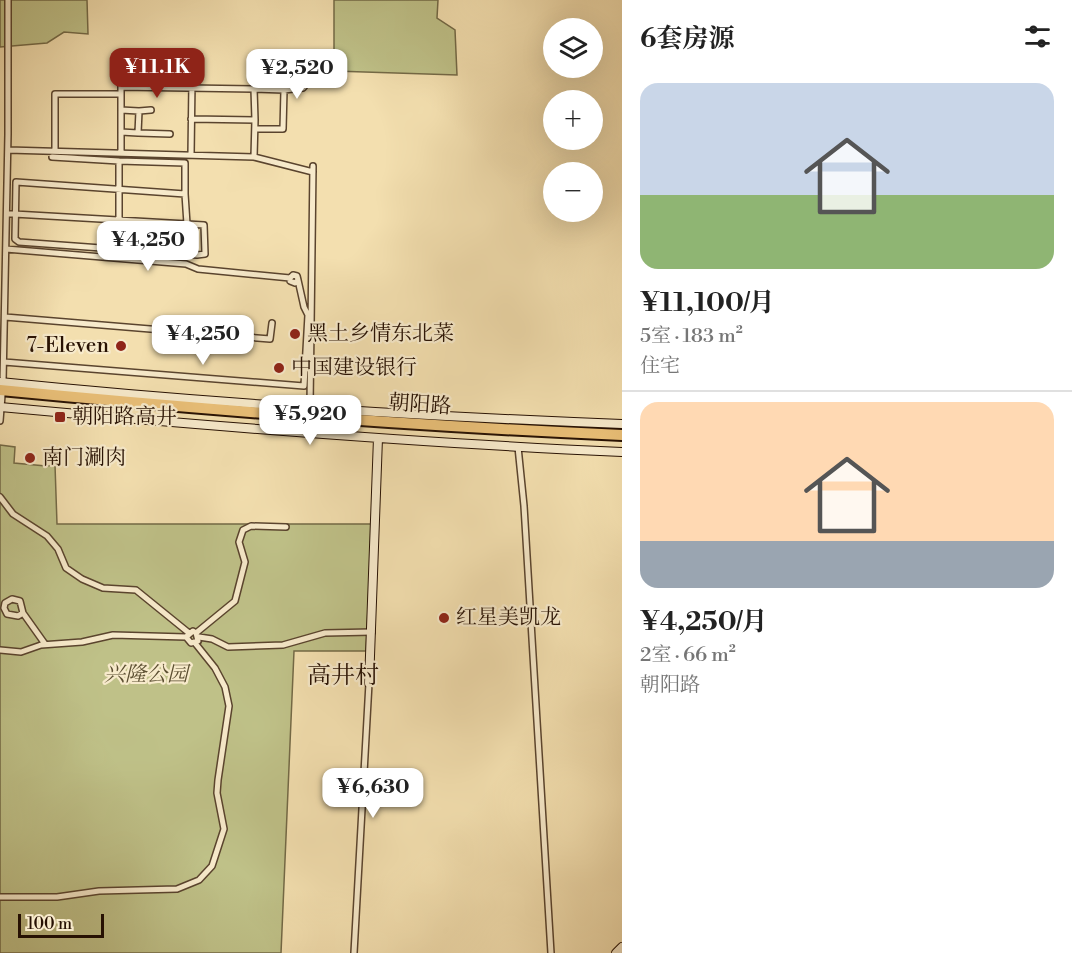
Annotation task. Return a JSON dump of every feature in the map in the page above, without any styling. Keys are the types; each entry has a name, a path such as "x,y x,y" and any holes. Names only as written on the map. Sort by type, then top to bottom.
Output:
{"highway":[{"name":"朝阳路","path":"1,394 431,426 622,435"},
{"name":"朝阳路","path":"1,394 146,411 394,429 622,441"}],"street":[{"path":"0,421 4,362 7,214 8,0"},
{"path":"121,153 121,72 186,74 192,81 191,155"},
{"path":"121,87 284,90 303,88 309,81 337,78"},
{"path":"254,89 254,157"},
{"path":"255,129 283,129 284,90"},
{"path":"54,154 55,94 121,94"},
{"path":"121,110 151,110"},
{"path":"138,133 139,111"},
{"path":"191,119 255,120"},
{"path":"121,132 170,134"},
{"path":"0,135 8,134"},
{"path":"8,150 119,161 185,163 187,224"},
{"path":"54,154 121,153 254,157 313,169 310,406"},
{"path":"119,161 119,220"},
{"path":"7,214 14,214 204,225 205,254 19,242 15,239 14,214 16,182 185,194"},
{"path":"4,362 304,386 308,315 297,276 293,275 290,278 198,269 186,264 6,249"},
{"path":"5,316 270,339 272,322"},
{"name":"朝阳路","path":"1,394 310,406 477,418 622,424"},
{"name":"朝阳路","path":"1,394 149,421 378,438 622,452"},
{"path":"354,953 372,632 378,438"},
{"path":"518,447 551,953"},
{"path":"0,497 13,514 47,536 58,549 66,568 82,579 103,588 136,590 187,635 191,643 195,643 214,668 225,687 228,706 217,793 224,828 212,866 199,880 177,889 99,891 57,897 0,897"},
{"path":"195,643 198,641 198,635 236,601 244,562 239,542 243,530 251,526 286,527"},
{"path":"23,614 45,644"},
{"path":"0,650 21,652 45,644 82,642 113,636 198,635 228,647 283,645 325,633 372,632"},
{"path":"616,953 622,947"}],"green space":[{"path":"0,0 87,0 88,34 64,32 47,43 0,47"},
{"path":"334,0 438,0 437,18 455,30 457,75 334,71"},
{"name":"兴隆公园","path":"0,445 15,447 14,463 55,465 57,524 372,524 366,651 294,651 281,953 0,953"}],"place":[{"name":"黑土乡情东北菜","path":"295,334"},
{"name":"7-Eleven","path":"121,346"},
{"name":"中国建设银行","path":"279,368"},
{"name":"朝阳路高井","path":"60,417"},
{"name":"南门涮肉","path":"30,458"},
{"name":"红星美凯龙","path":"444,618"}],"district":[{"name":"高井村","path":"343,676"}]}
